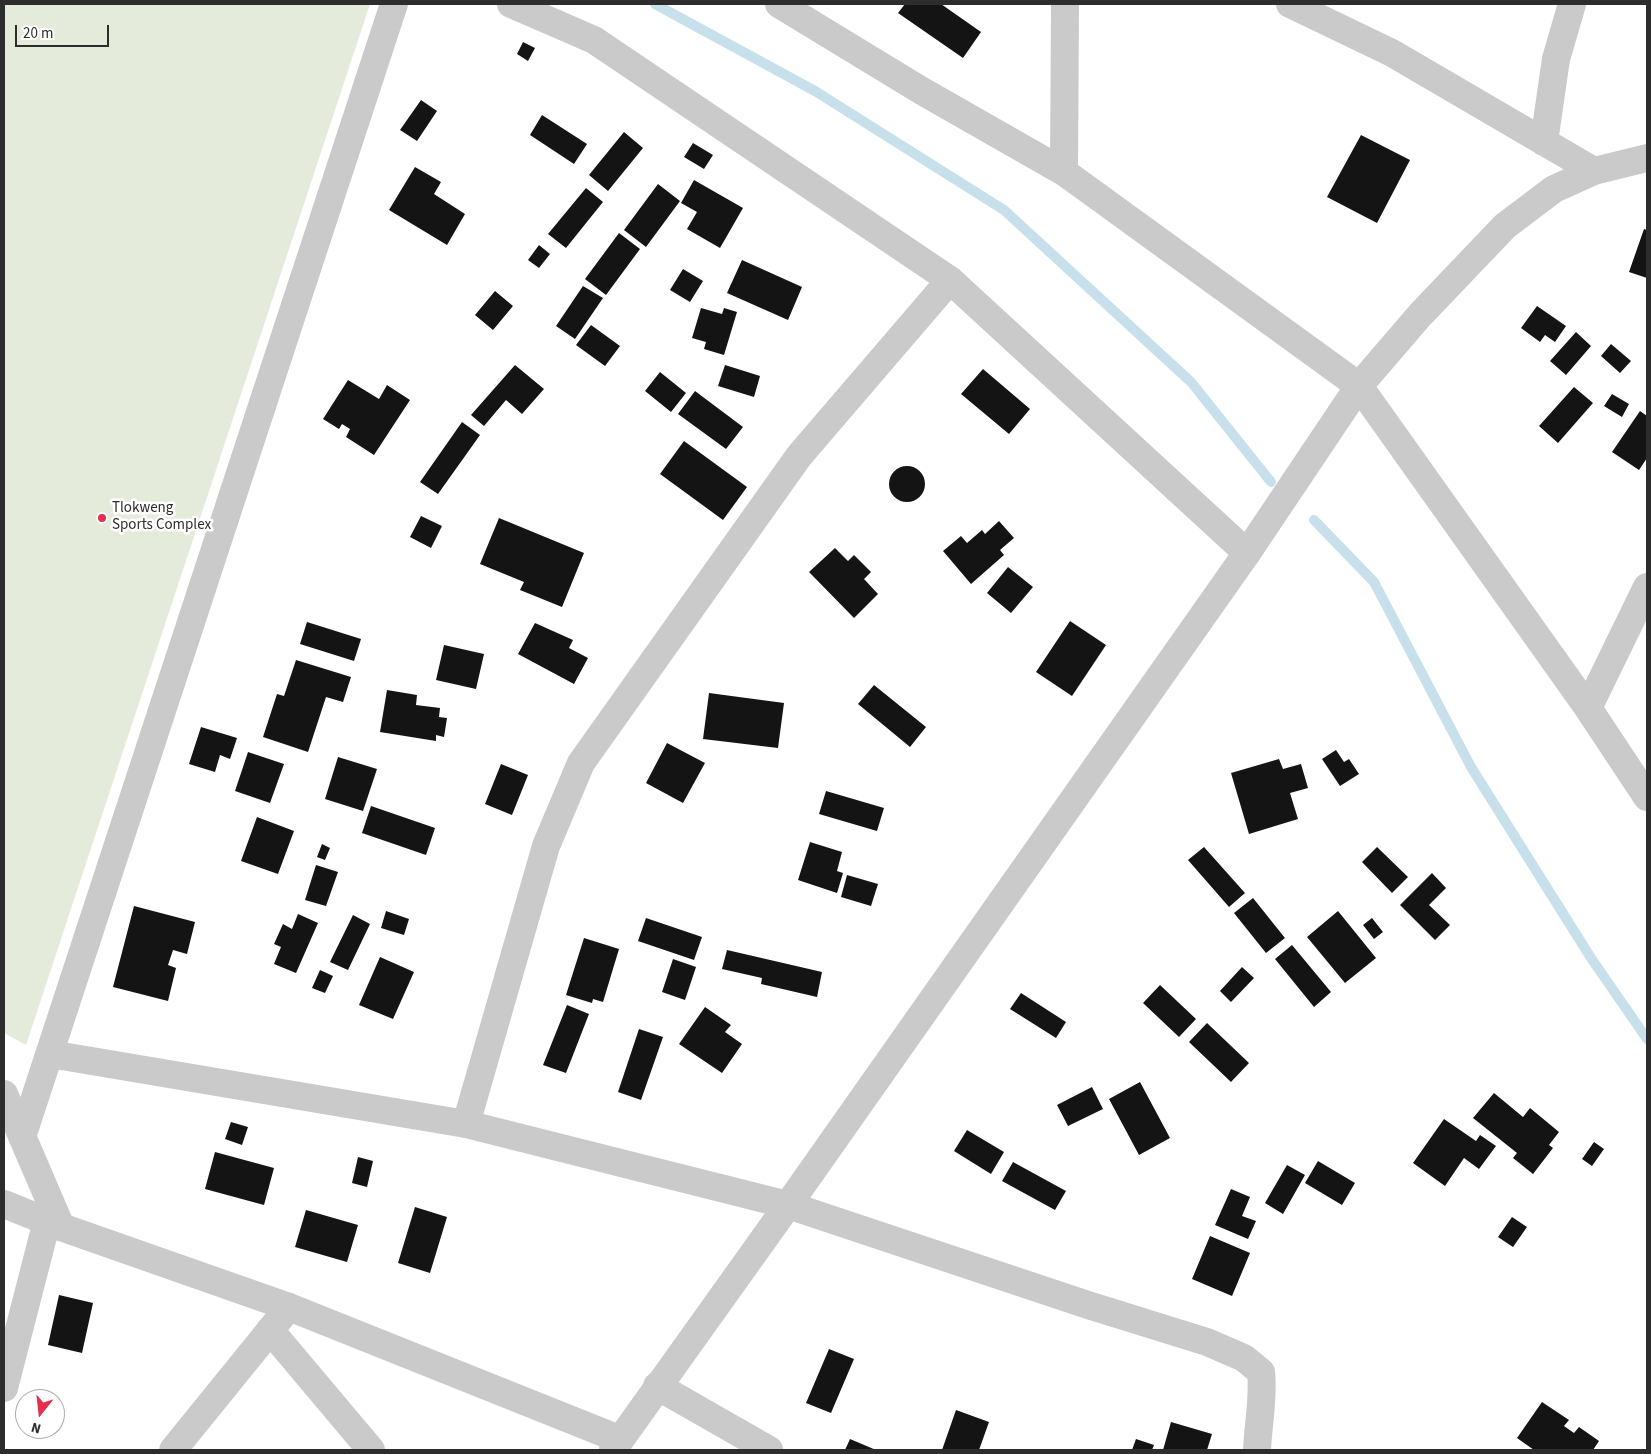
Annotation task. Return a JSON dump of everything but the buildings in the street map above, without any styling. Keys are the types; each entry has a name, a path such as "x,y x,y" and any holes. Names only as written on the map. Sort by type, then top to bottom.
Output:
{"street":[{"path":"22,1137 394,4"},
{"path":"511,4 594,40 950,280 1247,553"},
{"path":"779,4 922,91 1064,172 1359,386 1588,708 1647,797"},
{"path":"1064,172 1065,4"},
{"path":"1290,4 1392,53 1594,171"},
{"path":"1544,142 1556,59 1572,4"},
{"path":"4,1204 54,1224 289,1307 616,1445 788,1205 1247,553 1359,386 1420,315 1505,226 1554,189 1594,171 1647,158"},
{"path":"466,1124 546,846 581,763 799,456 950,280"},
{"path":"1588,708 1647,587"},
{"path":"50,1054 466,1124 788,1205 1088,1305 1207,1342 1244,1358 1260,1372 1263,1394 1257,1450"},
{"path":"4,1094 54,1224 4,1388"},
{"path":"173,1450 289,1307"},
{"path":"270,1330 371,1450"},
{"path":"657,1386 769,1450"}],"green space":[{"name":"Tlokweng Sports Complex","path":"4,4 370,4 26,1045 4,1033"}],"waterway":[{"path":"655,4 815,91 1004,210 1191,382 1271,482"},
{"path":"1314,520 1374,582 1471,767 1591,958 1647,1039"}],"place":[{"name":"Tlokweng Sports Complex","path":"102,518"}]}
